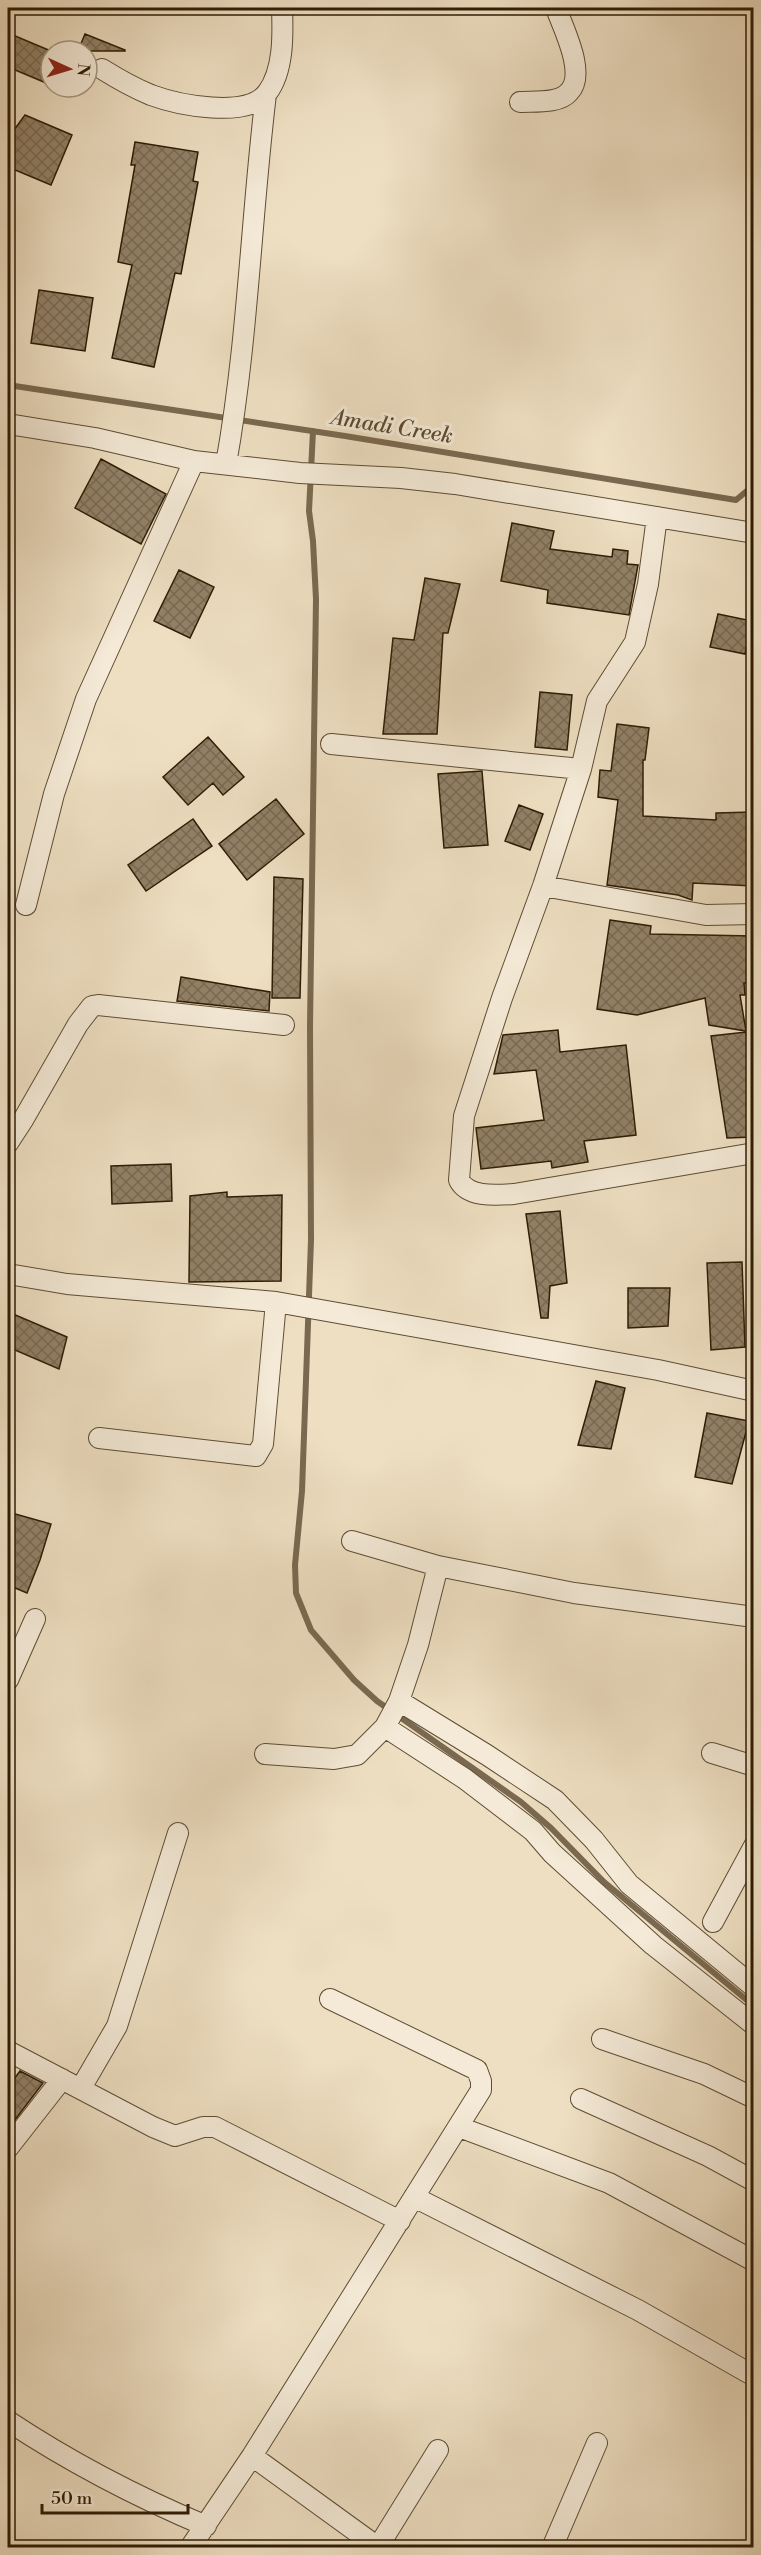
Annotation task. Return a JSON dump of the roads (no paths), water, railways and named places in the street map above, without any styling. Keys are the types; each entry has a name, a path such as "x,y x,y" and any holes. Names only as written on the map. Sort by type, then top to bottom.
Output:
{"street":[{"path":"102,69 153,95 202,107 228,108 254,103 266,94 276,77 281,51 282,8"},
{"path":"520,102 555,100 569,92 575,80 576,63 556,8"},
{"path":"228,455 237,398 266,94"},
{"path":"8,424 95,438 194,461 228,455 300,473 454,484 753,533"},
{"path":"26,904 54,794 86,699 194,461"},
{"path":"657,517 648,584 635,642 597,701 581,769 464,1116 459,1167 461,1185 473,1192 488,1195 514,1194 753,1153"},
{"path":"331,744 581,769"},
{"path":"543,886 706,915 753,914"},
{"path":"8,1143 78,1024 92,1006 284,1025"},
{"path":"8,1274 68,1284 284,1304 658,1370 753,1391"},
{"path":"99,1438 256,1456 262,1444 284,1304"},
{"path":"352,1541 438,1566 574,1593 753,1617"},
{"path":"265,1754 334,1759 357,1755 385,1727 399,1701 418,1645 438,1566"},
{"path":"8,1680 35,1618"},
{"path":"399,1701 555,1800 594,1840 629,1884 753,1987"},
{"path":"385,1727 465,1779 533,1831 552,1852 653,1946 753,2025"},
{"path":"712,1753 753,1766"},
{"path":"81,2088 117,2026 178,1833"},
{"path":"713,1922 753,1846"},
{"path":"190,2547 252,2456 481,2090 482,2081 477,2070 330,1999"},
{"path":"602,2039 704,2074 753,2098"},
{"path":"8,2050 153,2127 176,2136 202,2127 215,2127 400,2221"},
{"path":"8,2148 62,2079"},
{"path":"581,2099 708,2156 753,2181"},
{"path":"459,2127 609,2182 753,2261"},
{"path":"414,2197 638,2310 753,2376"},
{"path":"8,2421 51,2450 165,2509 206,2526"},
{"path":"552,2547 597,2443"},
{"path":"252,2456 379,2547 438,2450"}],"waterway":[{"name":"Amadi Creek","path":"8,385 345,436 736,500 748,490 754,471"},
{"path":"313,431 309,511 316,599 310,1026 311,1240 302,1491 295,1565 296,1593 311,1630 354,1680 377,1701 521,1802 551,1828 604,1882 754,2006"}]}
